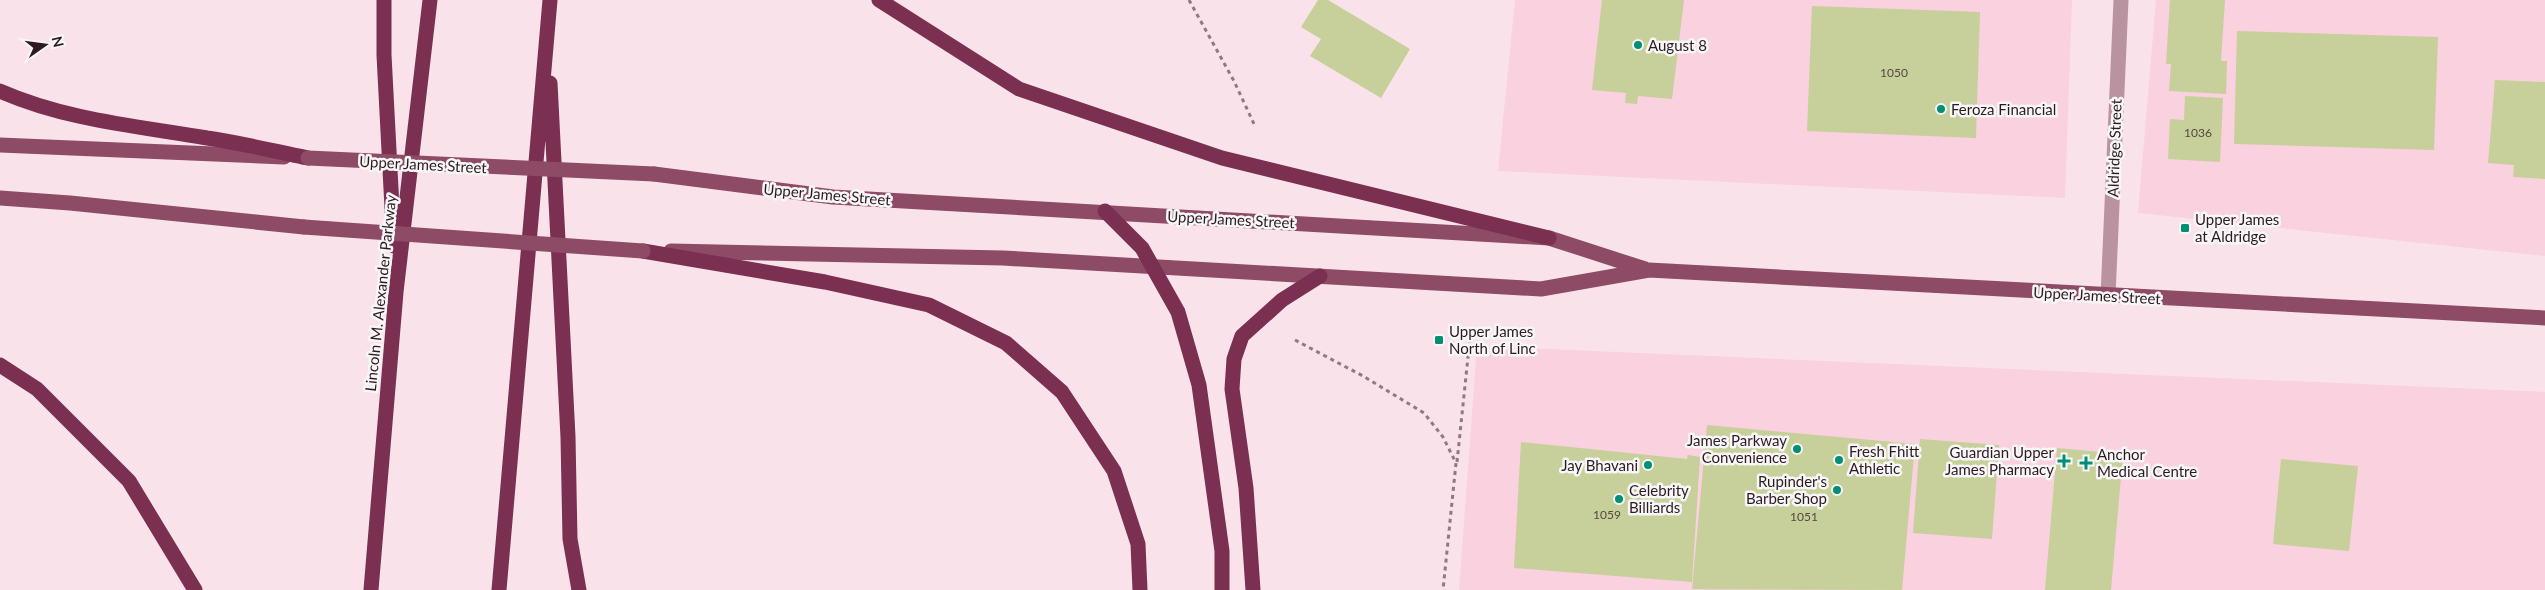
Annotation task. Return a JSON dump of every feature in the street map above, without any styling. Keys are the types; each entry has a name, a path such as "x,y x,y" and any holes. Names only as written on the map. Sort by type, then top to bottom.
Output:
{"highway":[{"path":"384,0 384,55 396,292"},
{"name":"Lincoln M. Alexander Parkway","path":"371,590 396,292 430,0"},
{"path":"499,590 550,0"},
{"path":"880,0 1019,89 1222,158 1549,238"},
{"path":"547,24 568,437 570,539 579,590"},
{"path":"0,91 33,106 125,126 208,138 308,158"},
{"path":"1105,211 1142,248 1178,312 1199,385 1222,551 1222,590"},
{"path":"643,250 824,282 929,305 1006,343 1062,392 1114,471 1138,544 1140,590"},
{"path":"1253,590 1246,488 1232,389 1234,358 1242,336 1282,300 1320,276"},
{"path":"0,365 37,389 129,481 195,590"}],"main road":[{"name":"Upper James Street","path":"0,145 654,174 833,197 1105,211 1549,238 1649,270"},
{"name":"Upper James Street","path":"0,198 70,203 304,227 643,250 1004,258 1541,289 1649,270 2545,318"}],"street":[{"name":"Aldridge Street","path":"2108,296 2121,0"}],"path":[{"path":"1189,0 1234,81 1254,124"},
{"path":"1443,590 1470,338"},
{"path":"1295,340 1363,376 1424,413 1443,437 1456,463"}],"shaded area":[{"path":"1515,0 2072,0 2065,198 1498,171"},
{"path":"2156,0 2545,0 2545,256 2138,213"},
{"path":"1477,346 2545,392 2545,590 1459,590"}],"building":[{"path":"1318,0 1328,0 1410,49 1381,98 1310,56 1321,39 1301,27"},
{"name":"August 8","path":"1602,0 1684,0 1672,99 1638,96 1637,104 1625,103 1626,93 1592,90"},
{"path":"2170,0 2225,0 2221,61 2227,61 2226,94 2169,91 2171,64 2166,64"},
{"path":"1812,6 1980,12 1976,138 1807,131"},
{"path":"2237,31 2438,37 2434,150 2234,144"},
{"path":"2495,80 2545,82 2545,179 2513,177 2514,165 2488,163"},
{"path":"2185,96 2223,98 2220,162 2168,159 2170,119 2184,120"},
{"path":"1707,425 1915,444 1902,590 1692,589"},
{"path":"1920,439 1999,445 1992,539 1913,533"},
{"path":"1521,442 1687,459 1688,455 1700,457 1692,582 1514,568"},
{"path":"2057,448 2123,454 2111,590 2045,590"},
{"path":"2281,459 2358,466 2349,551 2273,544"}],"place":[{"name":"August 8","path":"1638,45"},
{"name":"Feroza Financial","path":"1941,109"},
{"name":"Upper James at Aldridge","path":"2185,228"},
{"name":"Upper James North of Linc","path":"1439,340"},
{"name":"James Parkway Convenience","path":"1797,449"},
{"name":"Fresh Fhitt Athletic","path":"1839,460"},
{"name":"Guardian Upper James Pharmacy","path":"2064,461"},
{"name":"Anchor Medical Centre","path":"2086,463"},
{"name":"Jay Bhavani","path":"1648,465"},
{"name":"Rupinder's Barber Shop","path":"1837,490"},
{"name":"Celebrity Billiards","path":"1619,499"}]}
